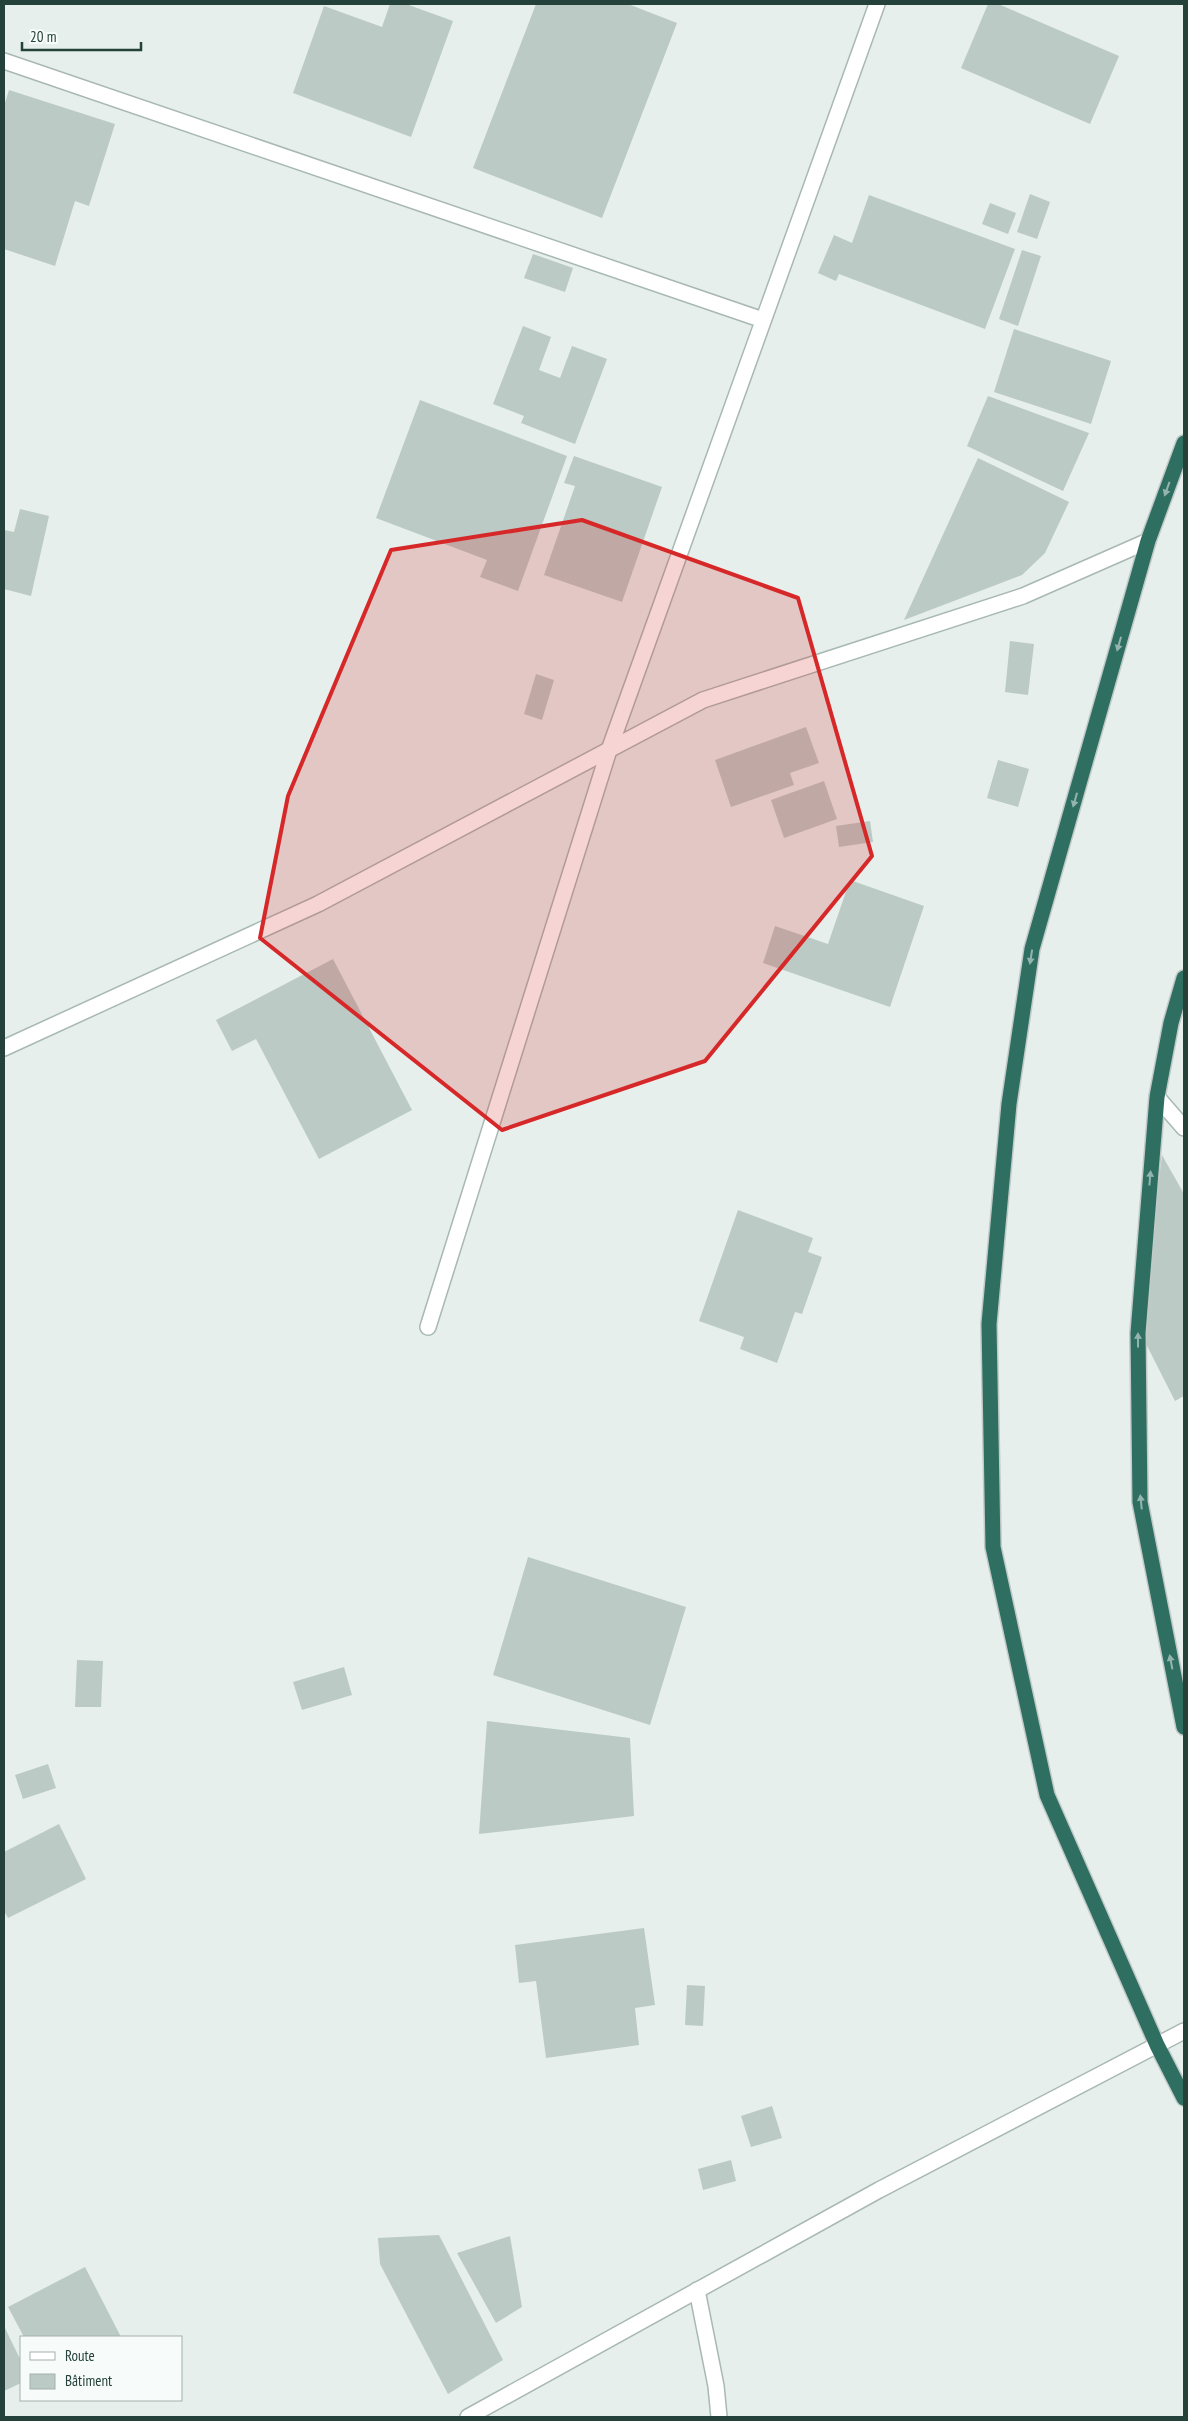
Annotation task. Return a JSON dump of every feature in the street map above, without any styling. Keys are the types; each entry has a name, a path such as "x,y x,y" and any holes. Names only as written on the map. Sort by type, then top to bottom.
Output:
{"highway":[{"path":"1184,443 1148,541 1032,949 1009,1104 989,1324 994,1547 1048,1794 1157,2045 1184,2098"},
{"path":"1184,978 1171,1023 1157,1097 1138,1324 1140,1502 1184,1727"}],"street":[{"path":"428,1327 608,750 877,4"},
{"path":"4,61 763,320"},
{"path":"4,1048 318,904 703,700 1024,596 1148,541"},
{"path":"1157,1097 1184,1128"},
{"path":"468,2417 879,2190 1184,2031"},
{"path":"697,2290 716,2386 720,2417"}],"highlighted area":[{"path":"582,520 798,598 872,856 705,1061 502,1130 260,938 288,796 391,550"}],"building":[{"path":"390,4 406,4 453,21 411,137 293,93 324,6 382,27"},
{"path":"536,4 628,4 677,23 602,218 473,168"},
{"path":"988,4 998,4 1119,56 1090,124 961,68"},
{"path":"9,90 115,124 89,206 75,201 55,266 4,249 4,106"},
{"path":"1030,194 1050,202 1037,239 1017,232"},
{"path":"869,195 1015,249 985,329 839,274 836,281 818,273 834,235 852,243"},
{"path":"990,203 1016,213 1008,234 982,224"},
{"path":"1022,250 1041,256 1018,326 999,319"},
{"path":"533,254 573,268 565,292 524,278"},
{"path":"523,326 551,337 539,370 560,378 572,346 607,359 575,444 521,423 524,416 493,404"},
{"path":"1014,329 1111,361 1091,424 994,392"},
{"path":"988,396 1089,433 1063,491 967,446"},
{"path":"420,400 567,456 518,591 480,577 487,560 376,518"},
{"path":"574,456 662,487 622,602 544,575 575,486 564,483"},
{"path":"978,458 1069,502 1045,553 1022,575 904,620"},
{"path":"20,509 49,516 31,596 4,589 4,530 14,532"},
{"path":"1010,641 1034,644 1028,695 1005,692"},
{"path":"536,674 554,680 542,720 524,714"},
{"path":"806,727 819,763 790,773 794,785 731,807 715,760"},
{"path":"998,760 1029,769 1018,807 987,798"},
{"path":"824,781 837,819 784,838 771,800"},
{"path":"870,821 873,842 839,847 836,826"},
{"path":"850,880 924,906 890,1007 763,963 775,926 828,944"},
{"path":"333,959 412,1110 319,1159 256,1039 232,1051 216,1020"},
{"path":"1162,1155 1184,1194 1184,1396 1175,1401 1140,1332"},
{"path":"738,1210 813,1238 808,1252 822,1257 802,1314 795,1312 777,1363 740,1349 744,1337 699,1321"},
{"path":"528,1557 686,1607 650,1725 493,1675"},
{"path":"77,1660 103,1661 101,1707 75,1707"},
{"path":"344,1667 352,1695 302,1710 293,1682"},
{"path":"487,1721 630,1738 634,1816 479,1834"},
{"path":"48,1764 56,1788 23,1799 15,1775"},
{"path":"59,1824 86,1879 8,1918 4,1911 4,1852"},
{"path":"644,1928 655,2005 635,2008 639,2045 546,2058 536,1981 519,1983 515,1945"},
{"path":"687,1985 705,1986 703,2026 685,2025"},
{"path":"772,2106 782,2138 751,2147 741,2116"},
{"path":"731,2160 736,2181 703,2190 698,2169"},
{"path":"439,2235 503,2360 448,2394 380,2264 378,2238"},
{"path":"510,2236 522,2307 496,2323 457,2253"},
{"path":"85,2267 120,2336 23,2336 8,2307"},
{"path":"4,2326 20,2359 20,2383 4,2391"}]}
